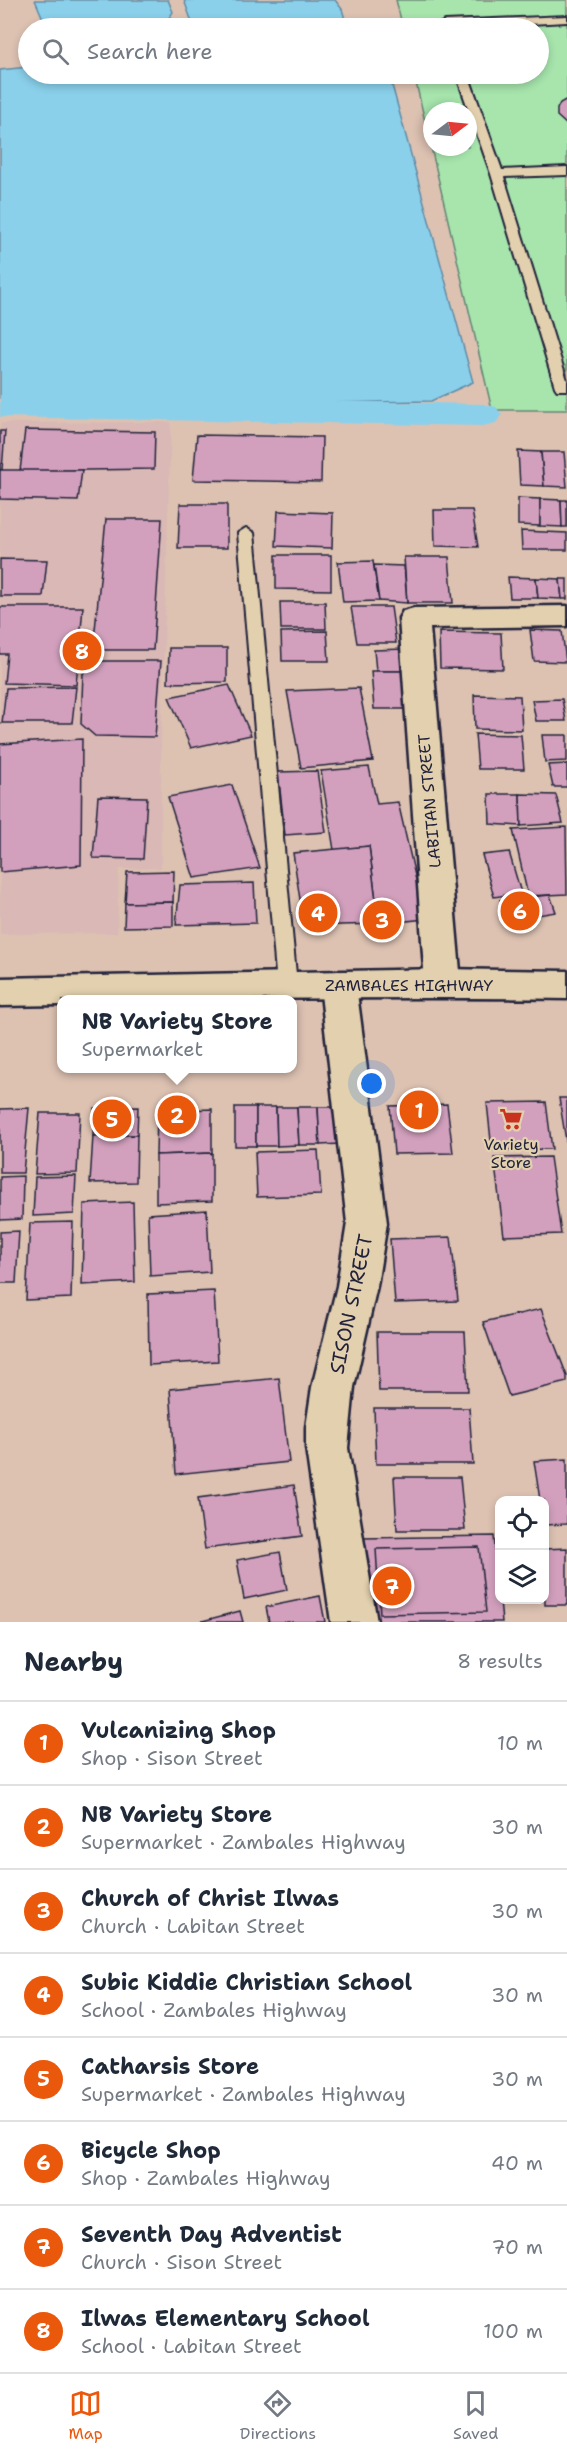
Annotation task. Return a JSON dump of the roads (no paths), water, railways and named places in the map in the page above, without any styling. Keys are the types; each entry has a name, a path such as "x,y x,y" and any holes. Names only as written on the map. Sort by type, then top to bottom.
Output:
{"street":[{"name":"LABITAN STREET","path":"443,983 414,618 567,616"},
{"name":"ZAMBALES HIGHWAY","path":"0,992 443,983 567,985"},
{"name":"SISON STREET","path":"338,985 367,1222 365,1250 330,1399 327,1424 327,1448 354,1622"}],"lane":[{"path":"549,20 567,19"},
{"path":"466,84 497,174 562,387"},
{"path":"497,174 567,171"},
{"path":"246,533 287,985"}],"water":[{"path":"35,0 168,0 173,12 169,18 43,18"},
{"path":"184,0 335,0 342,9 345,18 190,18"},
{"path":"18,68 18,84 392,84 473,382 431,401 244,404 0,398 0,70"}],"waterway":[{"path":"0,406 483,415"}],"place":[{"name":"Ilwas Elementary School","path":"82,651"},
{"name":"Bicycle Shop","path":"520,911"},
{"name":"Subic Kiddie Christian School","path":"318,913"},
{"name":"Church of Christ Ilwas","path":"382,920"},
{"name":"Vulcanizing Shop","path":"419,1110"},
{"name":"NB Variety Store","path":"177,1115"},
{"name":"Catharsis Store","path":"112,1119"},
{"name":"Variety Store","path":"511,1119"},
{"name":"Seventh Day Adventist","path":"392,1586"}]}
